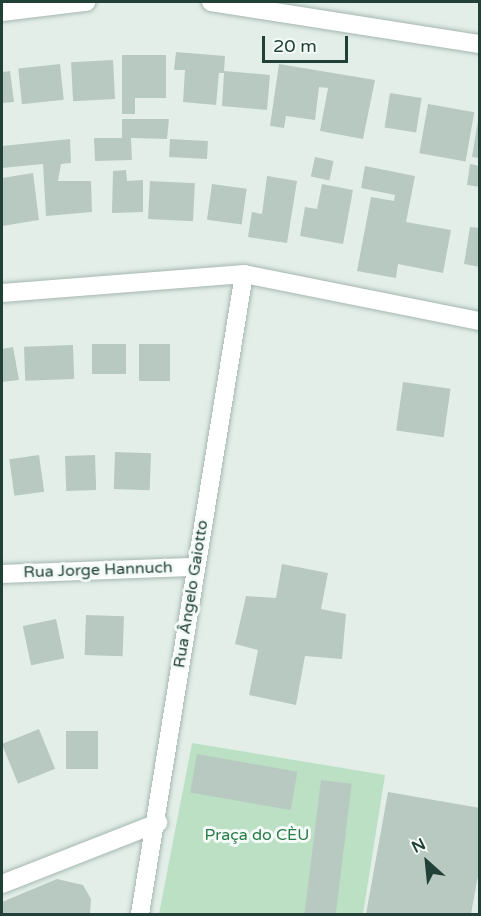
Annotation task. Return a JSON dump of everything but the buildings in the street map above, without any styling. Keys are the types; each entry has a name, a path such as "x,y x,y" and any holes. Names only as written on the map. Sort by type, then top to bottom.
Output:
{"street":[{"path":"2,12 86,2"},
{"path":"211,2 480,44"},
{"path":"2,293 244,274 480,321"},
{"name":"Rua Ângelo Gaiotto","path":"140,915 158,823 195,567 244,274"},
{"name":"Rua Jorge Hannuch","path":"2,574 195,567"},
{"path":"2,884 158,823"}],"green space":[{"name":"Praça do CÈU","path":"192,743 385,775 363,914 159,914"}]}
